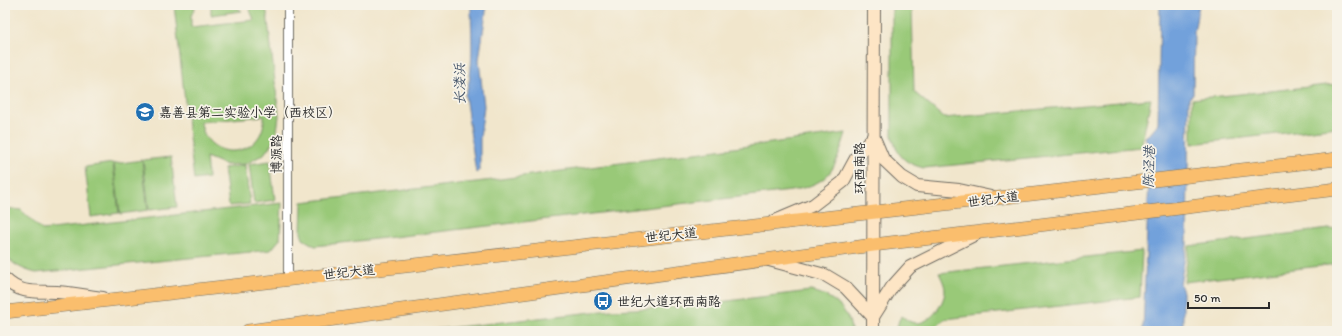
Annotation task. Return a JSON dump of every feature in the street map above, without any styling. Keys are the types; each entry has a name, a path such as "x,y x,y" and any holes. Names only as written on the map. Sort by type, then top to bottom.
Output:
{"main road":[{"name":"世纪大道","path":"5,312 1337,159"},
{"path":"248,331 873,245 1337,189"}],"street":[{"name":"博源路","path":"288,5 288,279"},
{"name":"环西南路","path":"873,331 874,5"},
{"path":"765,225 813,205 843,182 856,158 873,137 884,159 902,176 917,186 959,190 996,198"},
{"path":"768,259 825,275 845,287 873,318 892,287 910,267 982,232"},
{"path":"5,279 11,285 36,293 56,292 116,299"}],"green space":[{"path":"174,5 196,5 191,16 191,27 254,20 248,5 265,5 279,116 276,138 264,154 246,164 226,165 206,157 208,178 194,180","holes":["264,116 262,130 256,140 247,147 236,151 225,150 214,146 206,137 201,122"]},
{"path":"211,5 233,5 242,11 211,15"},
{"path":"892,5 912,5 914,92 944,118 1151,99 1141,147 924,168 911,164 899,153 892,135"},
{"path":"1337,84 1337,127 1192,144 1192,99"},
{"path":"846,133 838,156 830,172 816,183 791,191 315,246 303,239 301,233 302,202 493,180"},
{"path":"171,157 177,207 149,210 143,160"},
{"path":"142,160 148,210 120,214 114,164"},
{"path":"270,161 275,200 254,203 249,164"},
{"path":"113,163 119,213 91,217 85,167"},
{"path":"245,165 250,204 229,206 224,168"},
{"path":"282,203 280,239 271,250 36,273 19,266 11,261 5,254 5,208 21,210 42,230"},
{"path":"1337,228 1337,264 1184,282 1189,246"},
{"path":"1142,251 1140,297 945,319 932,331 896,331 899,320 902,316 910,322 923,322 929,319 938,309 942,303 945,291 944,284 939,273"},
{"path":"810,291 832,299 838,304 847,316 851,331 421,331 611,310 678,307"}],"water":[{"path":"471,5 487,5 479,60 484,106 480,138 480,170 476,173 465,95 468,86 471,63"},
{"path":"1160,5 1199,5 1194,32 1193,95 1189,98 1187,245 1180,284 1183,292 1183,331 1143,331 1150,152 1145,137 1152,132 1158,123"}],"place":[{"name":"嘉善县第二实验小学（西校区）","path":"145,112"},
{"name":"世纪大道环西南路","path":"603,301"}],"water label":[{"name":"长溇浜","path":"460,84"},
{"name":"陈泾港","path":"1149,167"}]}
